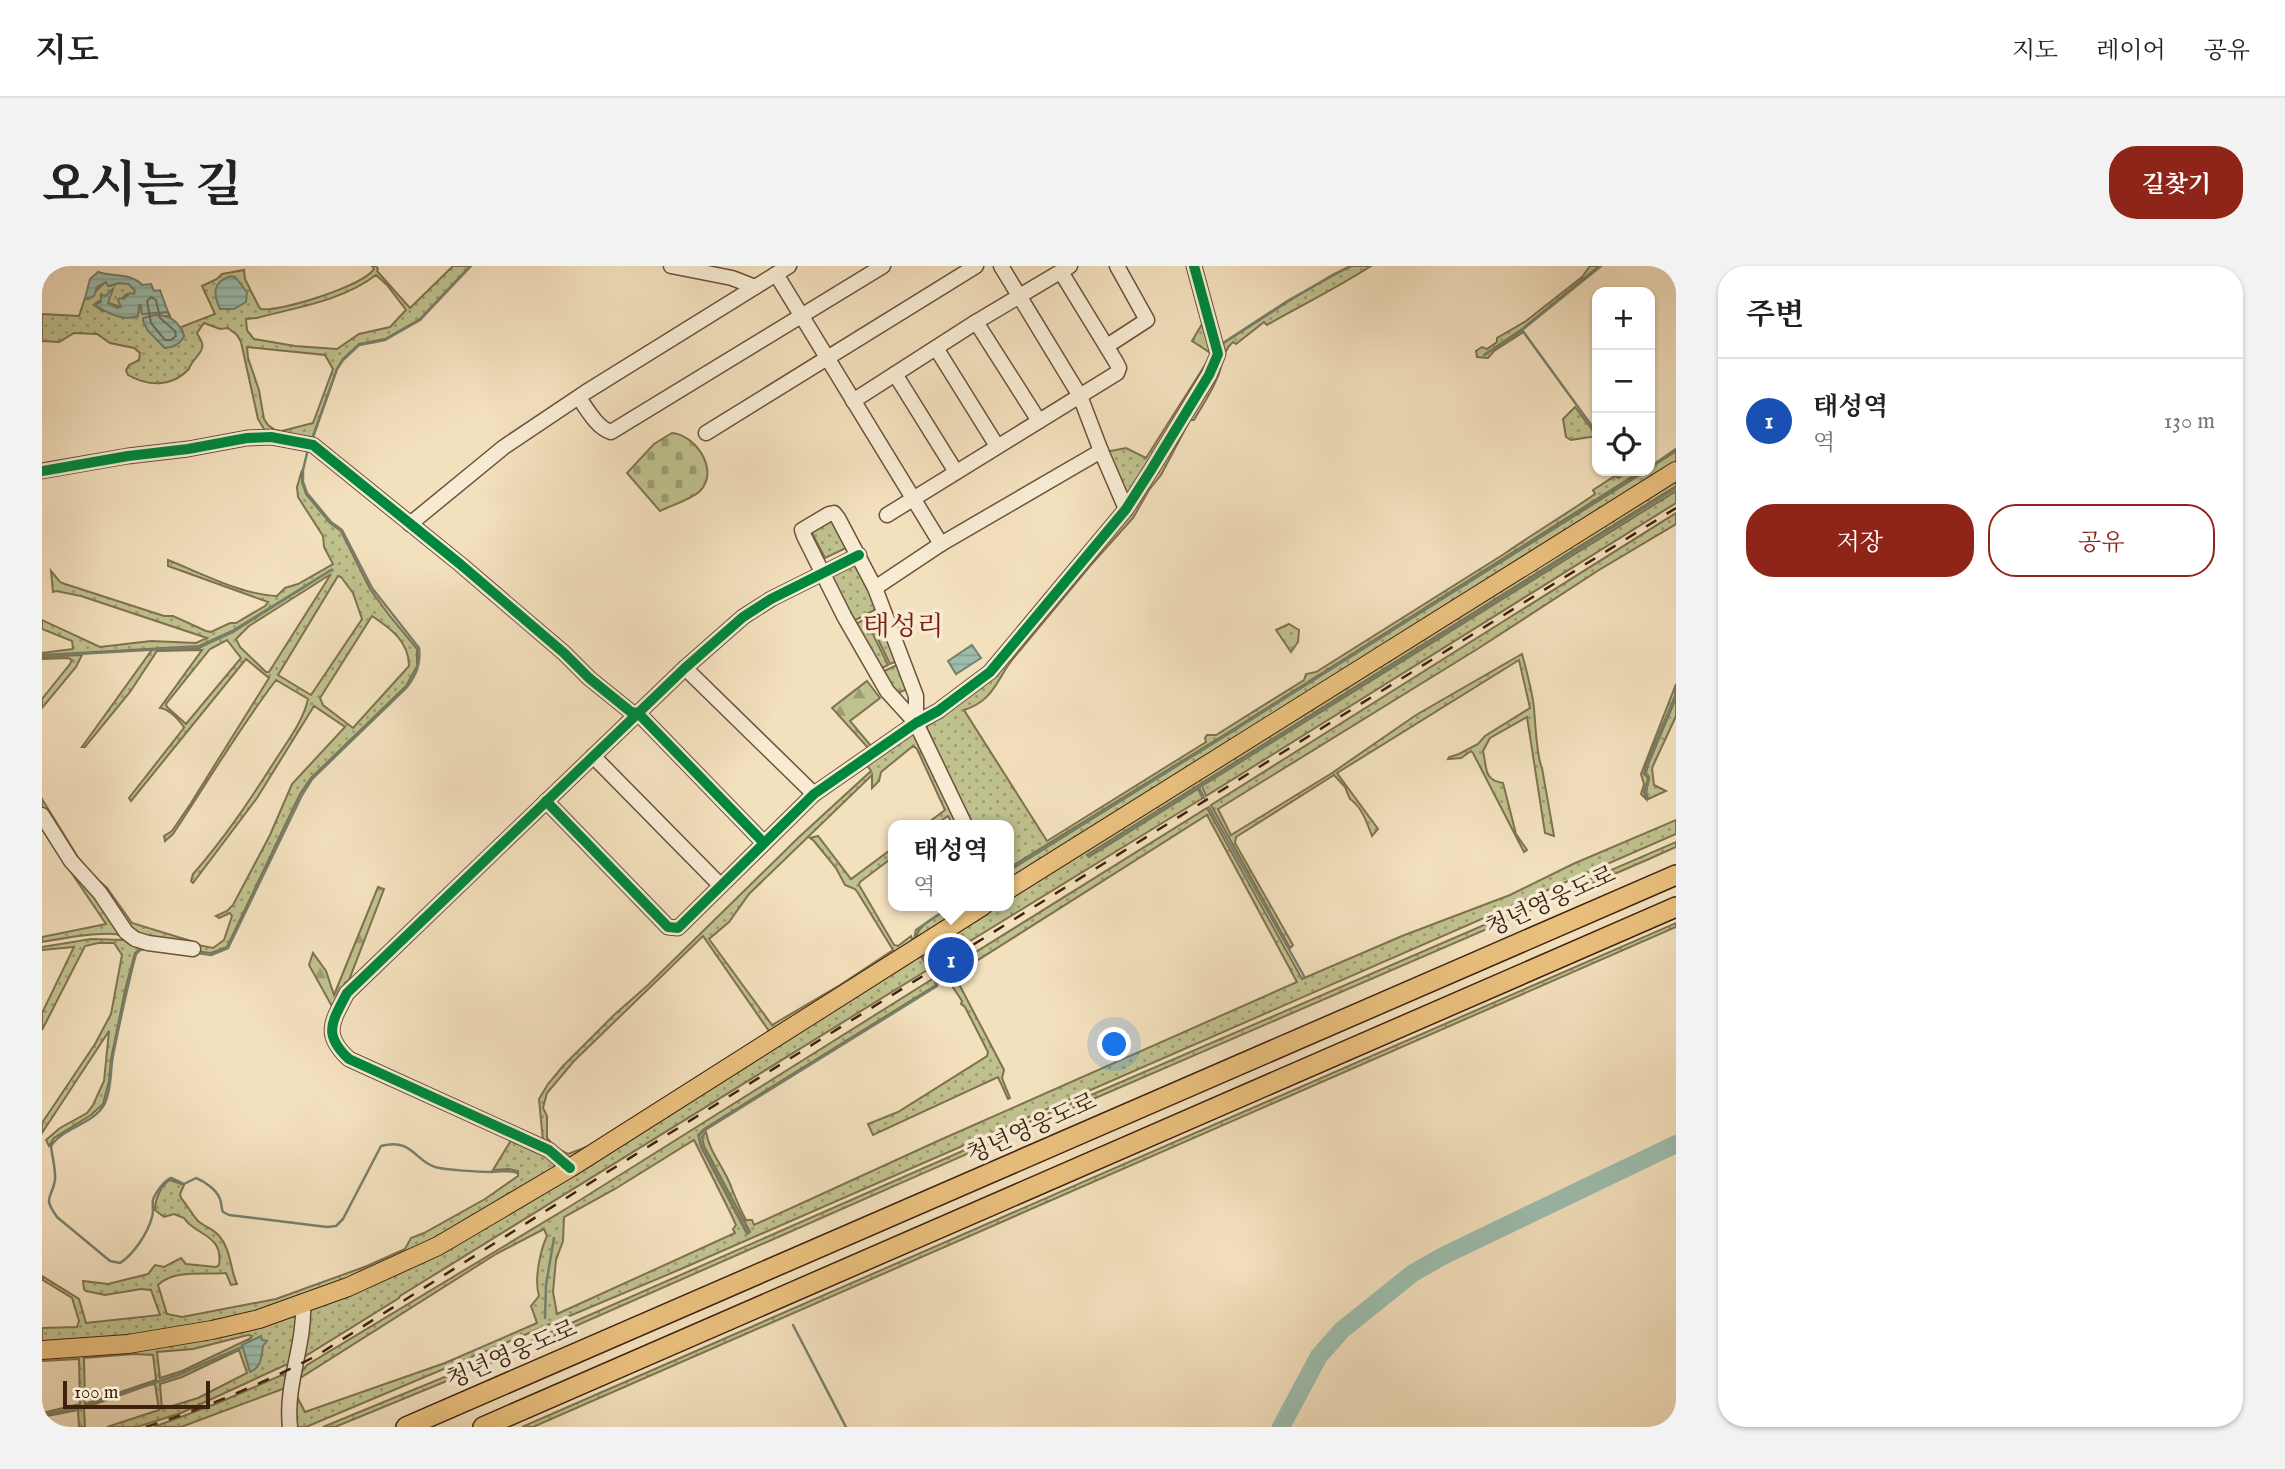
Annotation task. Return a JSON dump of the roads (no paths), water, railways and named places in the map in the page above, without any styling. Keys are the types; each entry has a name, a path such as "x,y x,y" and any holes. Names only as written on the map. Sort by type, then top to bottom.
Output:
{"highway":[{"name":"청년영웅도로","path":"406,1427 1676,875"},
{"path":"483,1427 1676,907"}],"main road":[{"path":"1014,886 1676,471"},
{"path":"42,1350 128,1343 212,1330 259,1319 348,1287 438,1246 570,1168 975,911"}],"street":[{"path":"671,266 732,278 755,287"},
{"path":"579,398 600,425 611,432 883,266"},
{"path":"706,433 976,266"},
{"path":"1002,266 1080,396 1126,509"},
{"path":"1107,346 1147,320 1117,266"},
{"path":"546,801 668,927 678,928 814,794 916,723 938,711 990,672 1126,509 1202,387 1218,354 1194,266"},
{"path":"853,401 1065,269 1119,368 1117,373 887,514"},
{"path":"410,524 485,461 579,398 782,270 801,316 941,544"},
{"path":"976,322 1039,421"},
{"path":"936,348 997,446"},
{"path":"895,374 956,472"},
{"path":"42,471 247,438 271,437 310,444 554,644 589,678 631,712 638,713 764,842"},
{"path":"875,588 941,544 1101,451"},
{"path":"916,723 916,696 875,588 838,518 834,513 829,514 802,530 844,616 887,691 916,723 963,820"},
{"path":"570,1168 549,1150 349,1059 335,1045 332,1036 335,1017 347,993 685,668 743,617 781,593 859,555"},
{"path":"685,668 814,794"},
{"path":"593,756 720,885"},
{"path":"42,815 71,861 100,892 126,932 135,939 193,949"},
{"path":"290,1427 288,1415 293,1368 303,1332 303,1304"}],"water":[{"path":"98,272 128,277 142,285 151,284 154,291 160,290 168,312 142,314 139,305 138,316 126,318 94,305 101,302 101,294 105,296 113,289 108,303 117,308 121,307 118,300 124,299 130,293 134,294 135,291 129,284 108,286 106,282 97,287 94,296 85,298 90,279"},
{"path":"231,276 236,278 247,292 246,302 234,309 220,309 216,298 217,285"},
{"path":"165,316 177,323 184,336 179,343 165,348 148,331 143,318"},
{"path":"972,645 981,658 956,674 948,661"},
{"path":"261,1336 262,1340 267,1341 263,1346 259,1364 250,1372 242,1345"}],"waterway":[{"path":"312,440 337,369 343,360 359,345 385,340 420,320 471,266"},
{"path":"1223,343 1289,300 1350,266"},
{"path":"1484,355 1522,330 1601,266"},
{"path":"1522,330 1592,426"},
{"path":"197,953 211,955 228,948 312,779 407,687 418,664 419,648 372,588 342,530 331,522 307,493 303,470 308,449"},
{"path":"1655,464 1676,449"},
{"path":"1014,867 1636,476"},
{"path":"1089,856 1676,488"},
{"path":"42,656 199,647 232,632 331,570"},
{"path":"1647,797 1647,765 1676,695"},
{"path":"1199,787 1204,798"},
{"path":"1209,807 1305,978"},
{"path":"914,940 916,930 944,911"},
{"path":"146,949 136,954 105,1103 94,1116 63,1134 51,1146 55,1176 49,1198 52,1210 110,1261 120,1263 139,1243 153,1215 154,1197 171,1178 184,1184 196,1178 203,1181 216,1192 223,1212 229,1215 327,1227 336,1226 343,1219 381,1146 391,1144 406,1147 428,1164 440,1168 518,1173"},
{"path":"920,952 930,967"},
{"path":"748,1233 699,1136 937,986 937,977"},
{"path":"1281,1427 1319,1356 1342,1330 1413,1273 1676,1144"},
{"path":"545,1318 546,1285 554,1238"},
{"path":"793,1325 846,1427"},
{"path":"42,1415 81,1407 178,1375 242,1347"}],"railway":[{"path":"146,1427 232,1395 316,1356 1676,508"}],"place":[{"name":"태성역","path":"951,960"}],"district":[{"name":"태성리","path":"903,627"}]}
